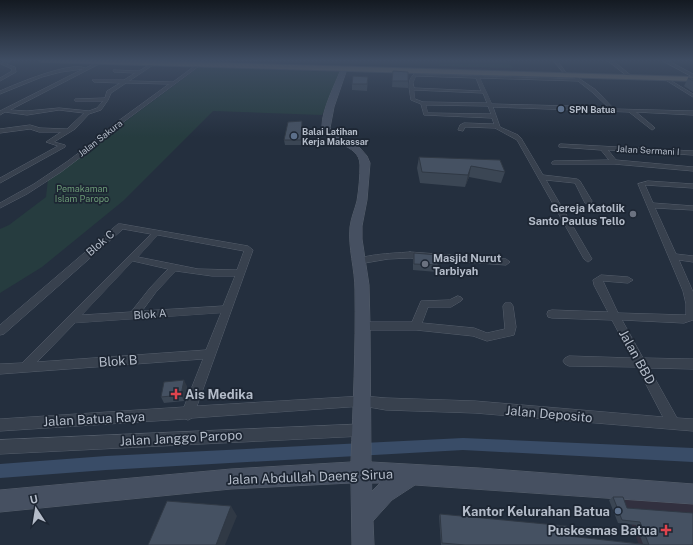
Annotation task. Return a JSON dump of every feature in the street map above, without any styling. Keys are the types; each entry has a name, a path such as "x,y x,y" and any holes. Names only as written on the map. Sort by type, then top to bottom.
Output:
{"main road":[{"path":"338,85 327,119 326,129 329,135 355,148 364,158 362,200 356,226 364,326 361,468 363,545"},
{"name":"Jalan Abdullah Daeng Sirua","path":"0,501 361,468 417,474 693,494"},
{"path":"362,517 398,481 417,474"}],"street":[{"path":"0,92 16,85"},
{"path":"0,113 53,85"},
{"path":"0,181 63,146 49,142 68,131 90,112 98,109 106,99 107,94 120,85"},
{"name":"Jalan Sakura","path":"0,206 27,192 58,171 92,146 114,126 169,85"},
{"path":"411,85 413,101 423,103 693,113"},
{"path":"481,85 497,126 501,130 518,137 588,259"},
{"path":"586,85 594,91 610,107 611,110"},
{"path":"677,85 693,96"},
{"path":"411,89 483,92"},
{"path":"77,100 106,99"},
{"path":"423,103 426,114 493,116"},
{"path":"5,110 27,113 59,109 90,112"},
{"path":"631,111 652,128"},
{"path":"461,130 462,126 497,126"},
{"path":"0,131 30,127 38,130 68,131"},
{"name":"Jalan Sermani I","path":"561,146 693,153"},
{"path":"605,149 614,162"},
{"path":"554,163 614,162 693,169"},
{"path":"541,177 577,181 588,201"},
{"path":"552,314 615,317 691,314 691,291 641,183 693,186"},
{"path":"650,205 693,208"},
{"name":"Blok C","path":"0,331 118,227 123,226 249,249 239,273"},
{"path":"25,367 157,232"},
{"path":"359,261 397,256 410,256 506,262"},
{"path":"674,257 693,259"},
{"path":"132,258 173,269 213,274 239,273 228,309 188,414"},
{"path":"133,316 153,290 173,269"},
{"name":"Jalan BBD","path":"628,280 601,278 598,280 615,317 674,424"},
{"path":"416,326 424,304 451,303 458,299"},
{"path":"364,326 416,326 474,332 487,337 510,332 511,327 508,306"},
{"name":"Blok A","path":"73,319 228,309"},
{"name":"Blok B","path":"0,369 211,354"},
{"path":"569,361 640,364 693,364"},
{"name":"Jalan Deposito","path":"363,401 693,425"},
{"name":"Jalan Batua Raya","path":"0,425 188,414 363,401"},
{"name":"Jalan Janggo Paropo","path":"0,447 362,433"}],"shaded area":[{"path":"621,496 693,499 693,545 639,545"}],"green space":[{"name":"Pemakaman Islam Paropo","path":"174,85 334,85 322,115 213,111 123,201 42,267 0,293 0,229 9,225 46,197 48,179"}],"building":[{"name":"Balai Latihan Kerja Makassar","path":"302,121 301,140 284,140 288,122"},
{"path":"419,157 500,160 505,172 471,166 468,175 422,172"},
{"path":"414,253 437,255 438,265 414,264"},
{"path":"184,380 181,395 161,397 164,382"},
{"name":"Puskesmas Batua","path":"613,497 623,497 627,508 693,513 693,545 649,545 640,522 622,520"},
{"path":"167,501 231,506 216,545 148,545"},
{"path":"440,514 567,526 569,536 649,545 465,545 442,543"}],"waterway":[{"path":"0,471 106,463 463,444 693,455"}],"place":[{"name":"SPN Batua","path":"561,109"},
{"name":"Balai Latihan Kerja Makassar","path":"294,136"},
{"name":"Gereja Katolik Santo Paulus Tello","path":"633,214"},
{"name":"Masjid Nurut Tarbiyah","path":"425,264"},
{"name":"Ais Medika","path":"176,394"},
{"name":"Kantor Kelurahan Batua","path":"618,511"},
{"name":"Puskesmas Batua","path":"666,530"}]}
